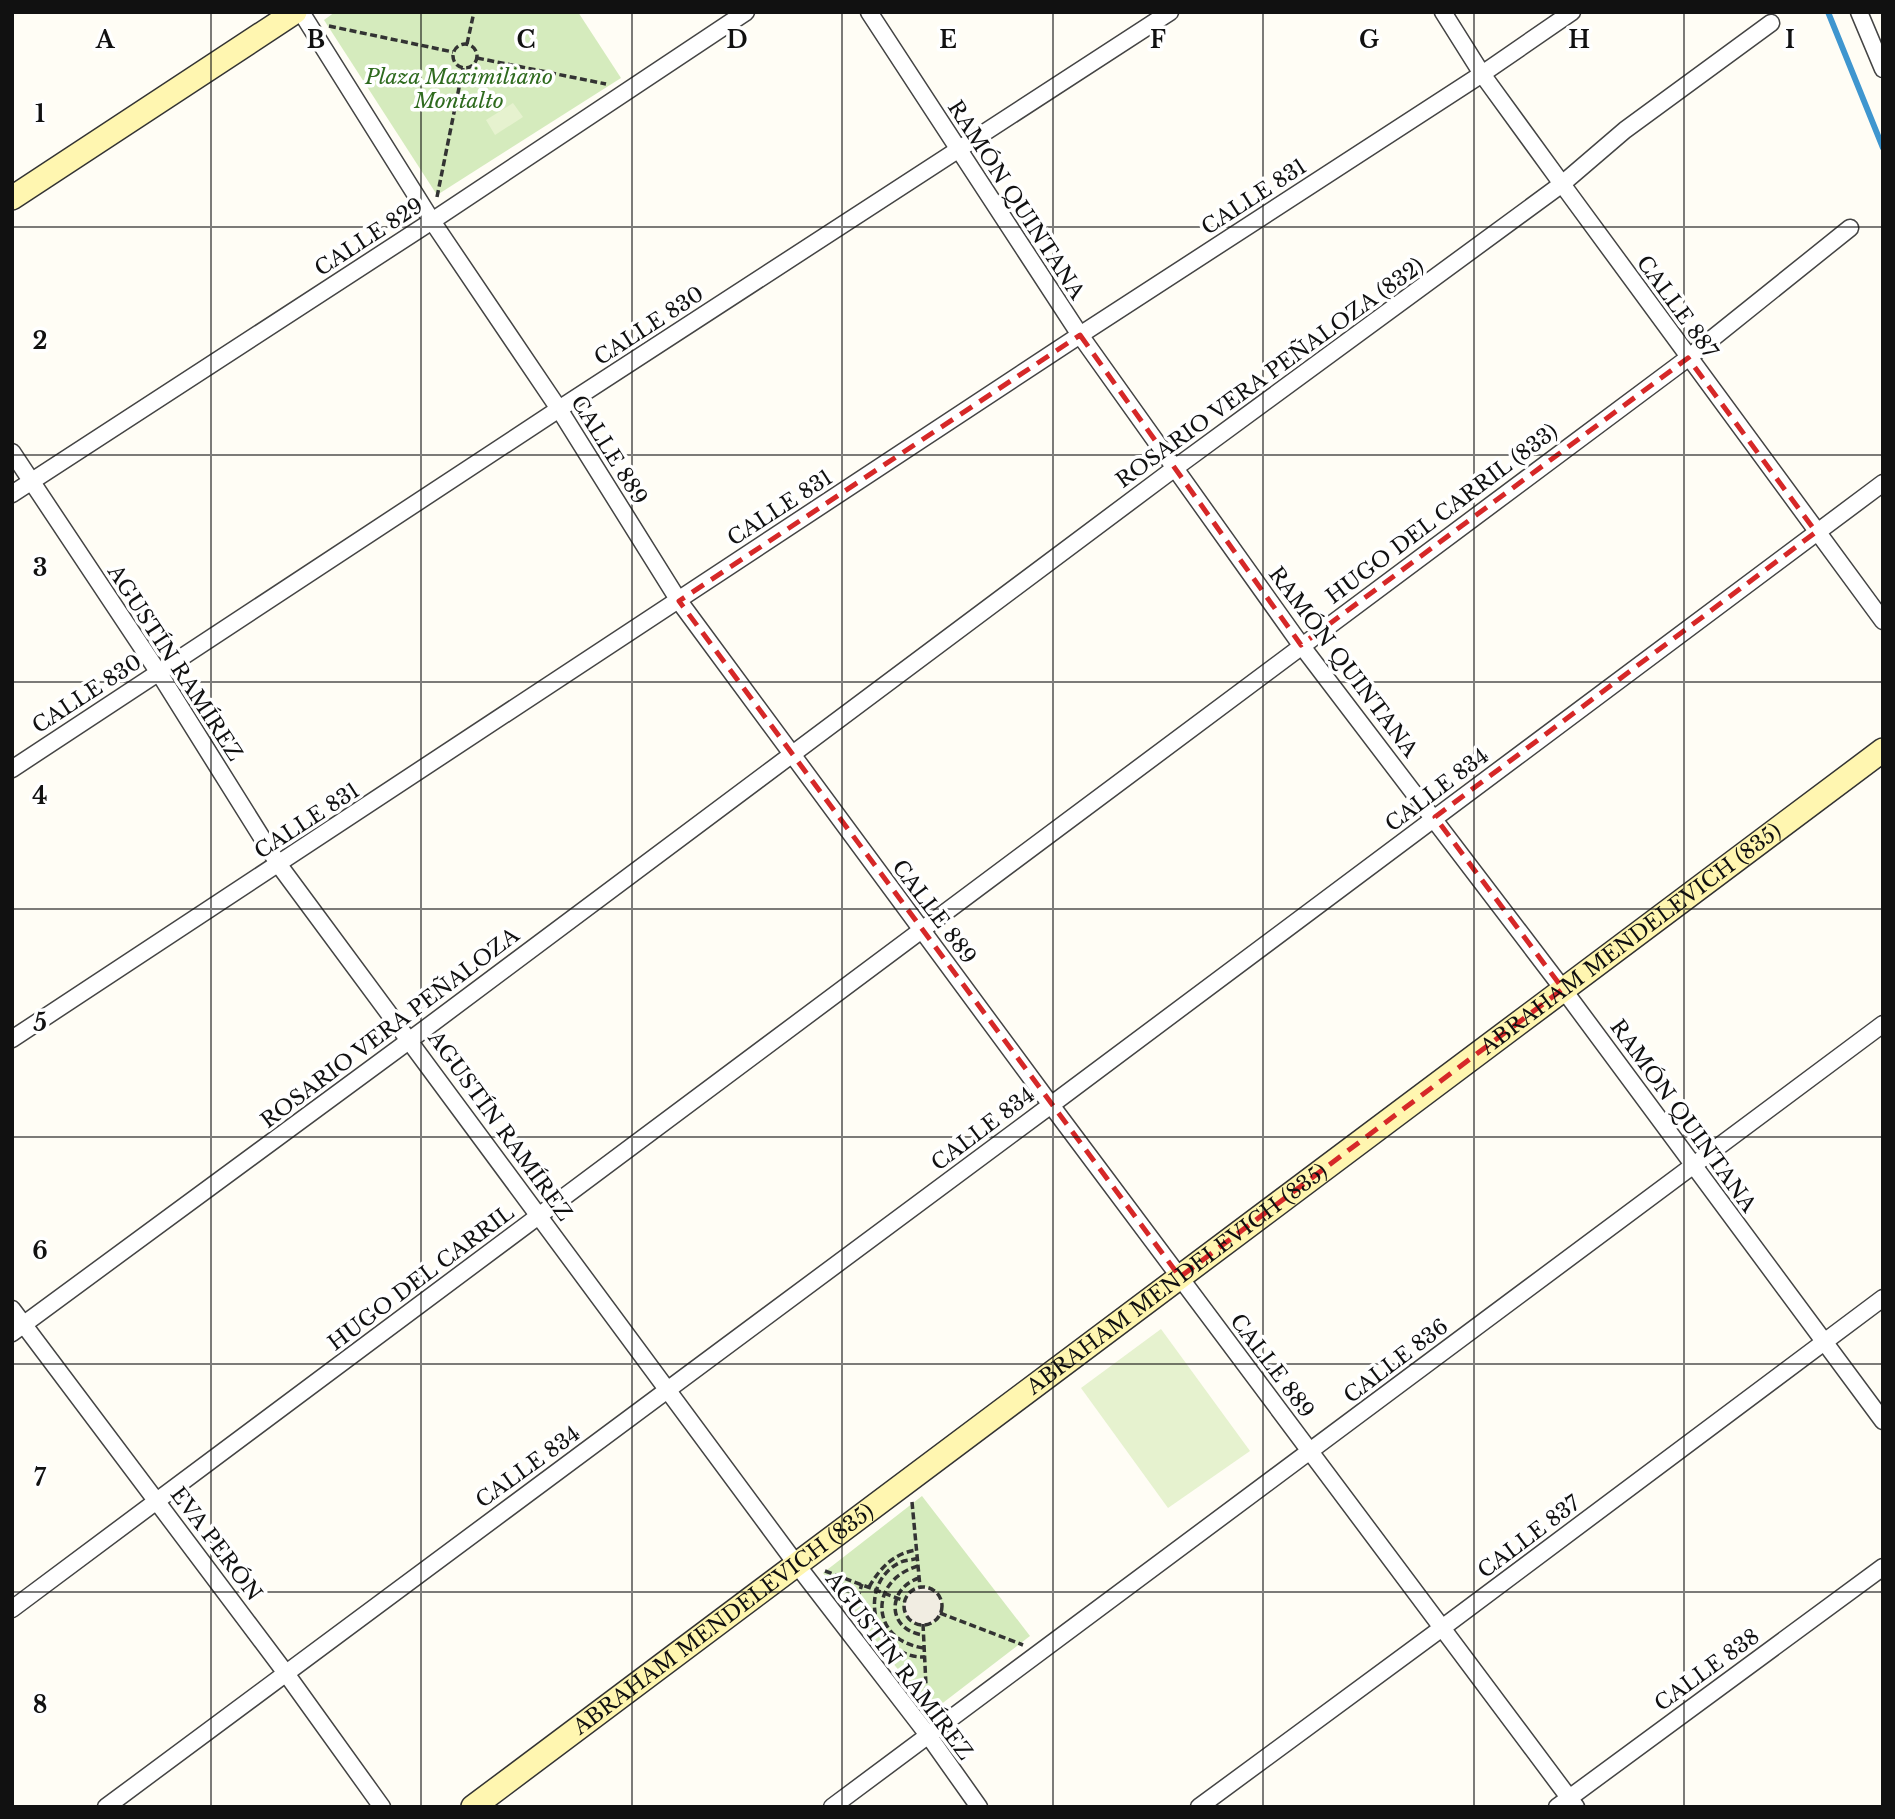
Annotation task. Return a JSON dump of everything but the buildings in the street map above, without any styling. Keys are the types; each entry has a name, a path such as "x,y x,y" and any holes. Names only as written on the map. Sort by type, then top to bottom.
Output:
{"street":[{"name":"CALLE 829","path":"12,494 432,221 746,12"},
{"name":"RAMÓN QUINTANA","path":"869,12 1080,335 1301,645 1435,817 1883,1420"},
{"name":"CALLE 830","path":"12,769 1170,12"},
{"name":"CALLE 887","path":"1443,12 1482,74 1883,621"},
{"name":"CALLE 831","path":"12,1039 1080,335 1482,74 1572,12"},
{"path":"1859,12 1883,69"},
{"path":"12,198 301,15"},
{"name":"CALLE 889","path":"301,15 432,221 559,409 679,601 1442,1628 1567,1804"},
{"name":"ROSARIO VERA PEÑALOZA (832)","path":"792,754 1562,184 1625,130 1771,23"},
{"name":"HUGO DEL CARRIL (833)","path":"922,931 1688,358 1850,228"},
{"name":"AGUSTÍN RAMÍREZ","path":"12,452 159,673 279,865 979,1807"},
{"name":"CALLE 834","path":"106,1807 1051,1105 1883,482"},
{"name":"ABRAHAM MENDELEVICH (835)","path":"473,1807 1883,750"},
{"name":"ROSARIO VERA PEÑALOZA","path":"18,1329 792,754"},
{"name":"HUGO DEL CARRIL","path":"12,1609 922,931"},
{"name":"CALLE 836","path":"832,1807 1883,1024"},
{"name":"CALLE 837","path":"1199,1807 1883,1298"},
{"name":"EVA PERÓN","path":"12,1309 18,1329 156,1501 285,1672 382,1807"},
{"name":"CALLE 838","path":"1567,1804 1883,1567"}],"path":[{"path":"467,44 474,12"},
{"path":"301,15 453,52"},
{"path":"467,44 475,48 477,58 472,66 463,68 454,62 453,52 460,45 467,44"},
{"path":"477,58 630,89"},
{"path":"432,221 463,68"},
{"path":"910,1480 920,1587"},
{"path":"869,1587 878,1571 893,1558 917,1550"},
{"path":"918,1558 901,1562 888,1572 877,1590 874,1617 880,1632 890,1644 904,1653 925,1657"},
{"path":"799,1564 905,1601"},
{"path":"918,1566 904,1570 893,1578 882,1603 883,1618 889,1630 899,1640 924,1648"},
{"path":"919,1578 909,1581 896,1598 895,1614 899,1622 914,1634 924,1636"},
{"path":"847,1630 862,1584"},
{"path":"920,1587 930,1588 941,1601 940,1613 932,1622 923,1624 909,1619 905,1601 912,1591 920,1587"},
{"path":"940,1613 1041,1652"},
{"path":"923,1624 928,1735"}],"highlighted area":[{"path":"1080,335 1301,645 1688,358 1816,532 1435,817 1563,989 1180,1277 679,601"}],"green space":[{"name":"Plaza Maximiliano Montalto","path":"335,12 578,12 621,78 437,195 324,20"},
{"path":"513,103 523,117 495,135 486,120"},
{"path":"1161,1329 1250,1451 1168,1508 1081,1388"},
{"path":"922,1496 1030,1636 931,1712 823,1573"}],"shaded area":[{"path":"923,1587 936,1593 942,1606 936,1619 923,1625 910,1619 904,1606 910,1593"}],"waterway":[{"path":"1828,12 1883,148"}]}
